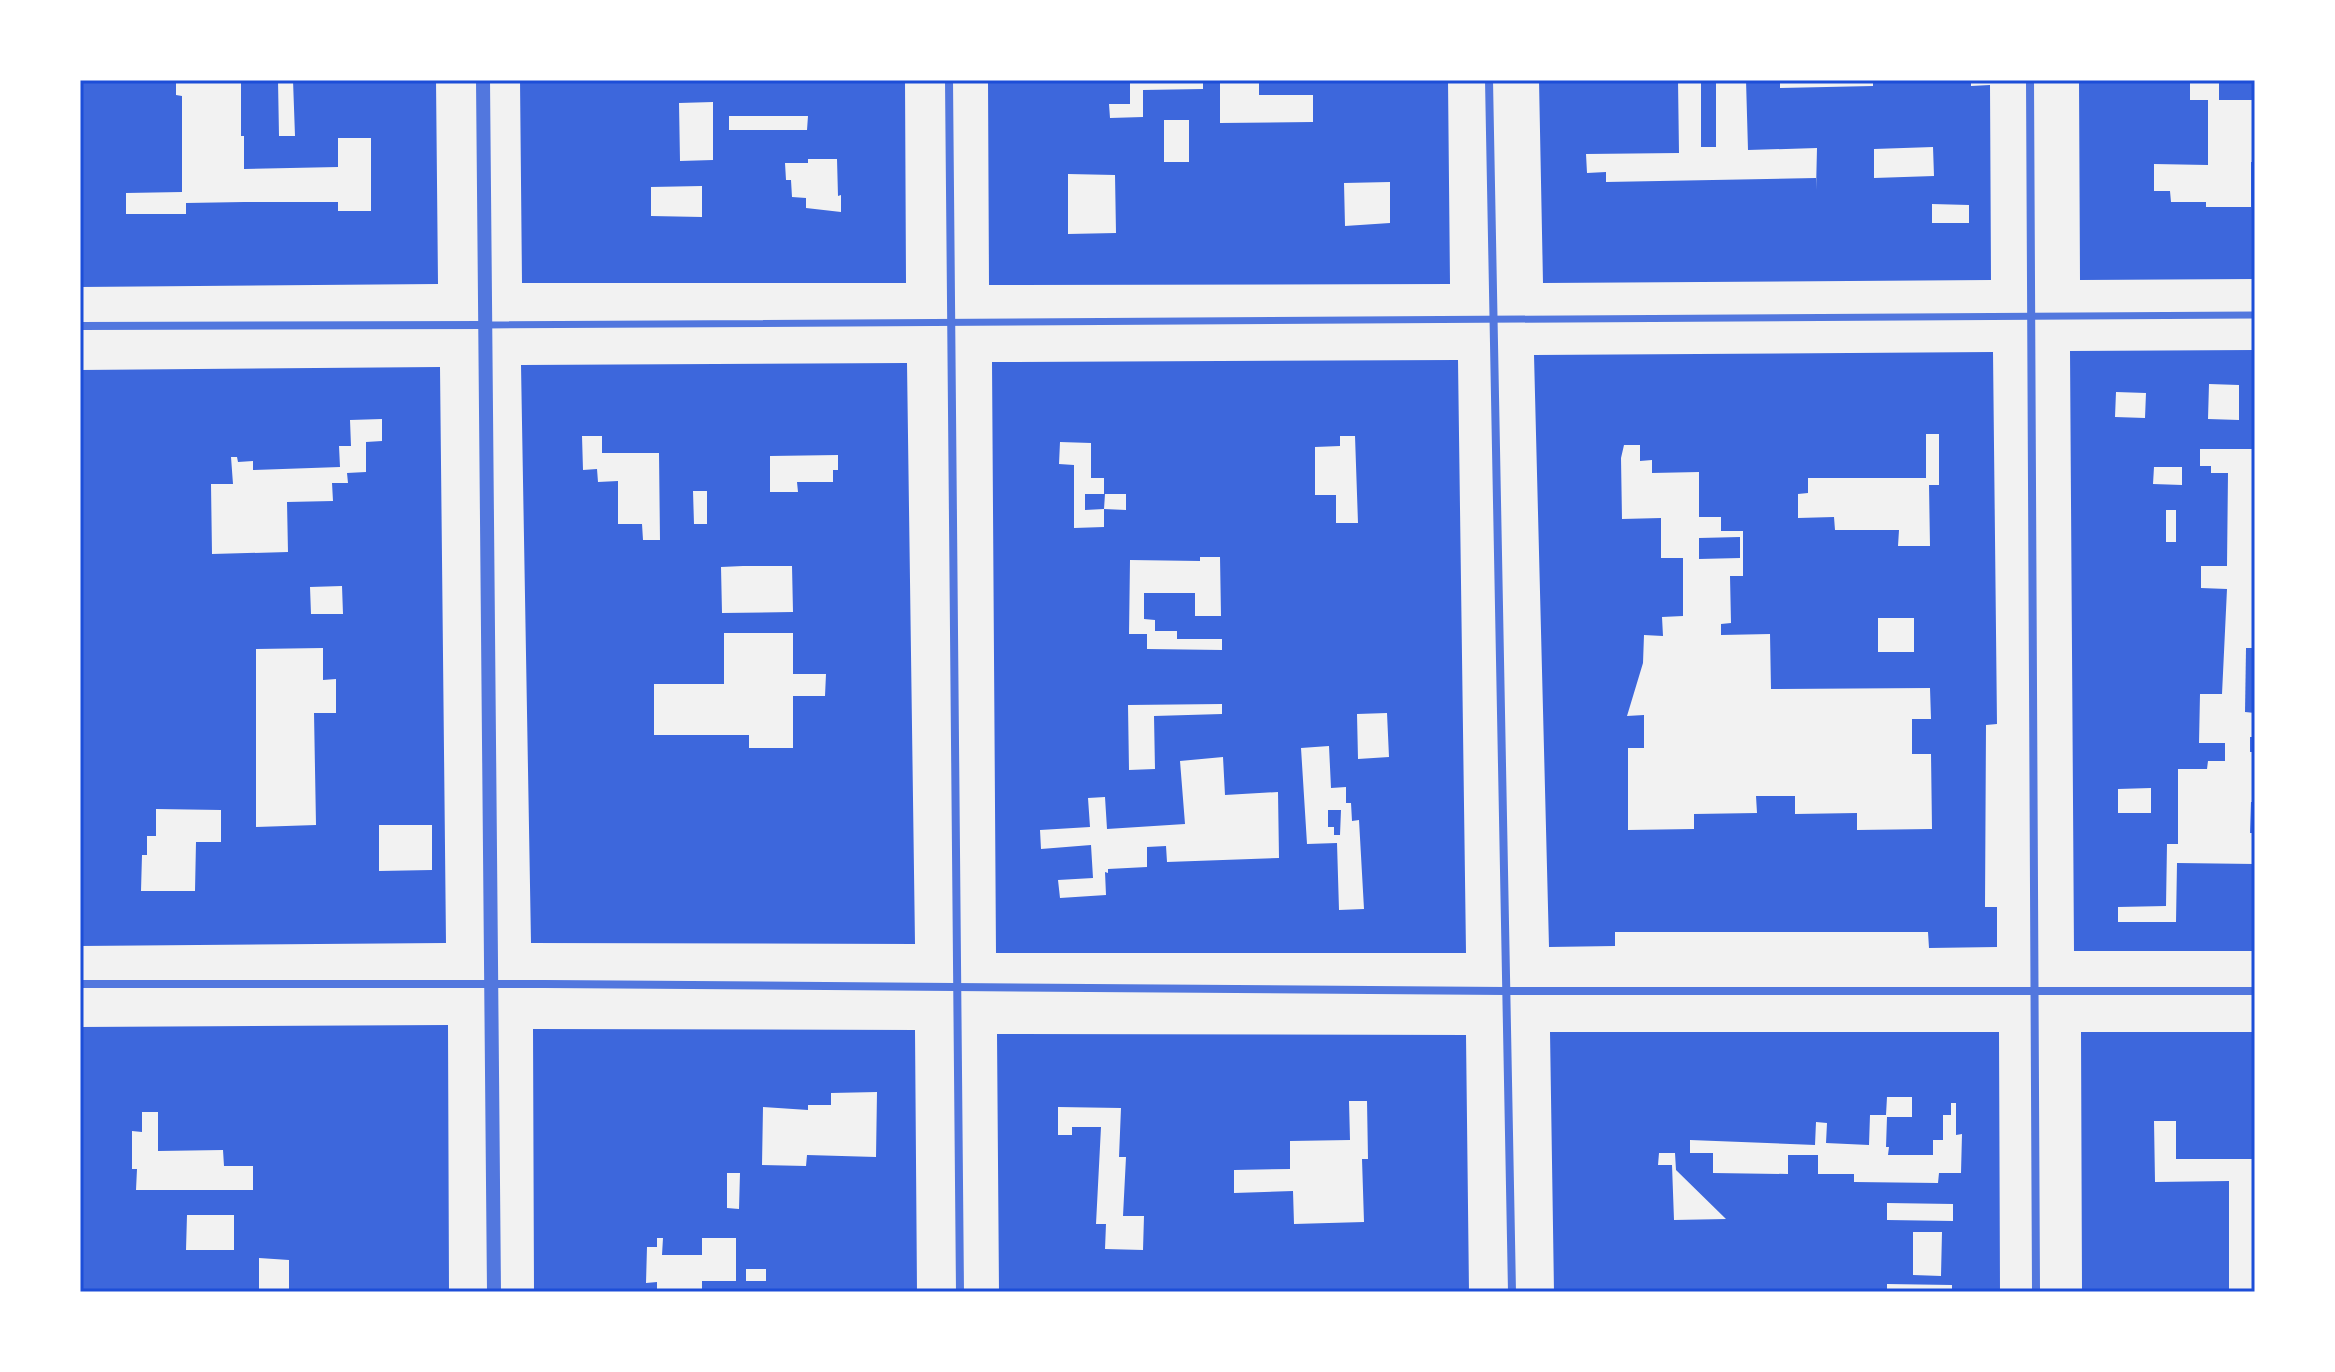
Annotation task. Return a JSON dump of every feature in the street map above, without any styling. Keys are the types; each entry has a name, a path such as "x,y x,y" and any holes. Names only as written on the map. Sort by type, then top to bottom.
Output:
{"street":[{"path":"483,80 494,1292"},
{"path":"949,80 960,1292"},
{"path":"1489,80 1512,1292"},
{"path":"2030,80 2037,991 2036,1292"},
{"path":"80,326 2255,315"},
{"path":"80,984 1505,991 2255,991"}],"building":[{"path":"80,80 176,80 176,95 182,96 182,192 126,193 126,214 186,214 186,203 244,202 338,202 338,211 371,211 371,138 338,138 338,167 244,169 241,80 278,80 279,136 295,136 293,80 436,80 438,284 80,287"},
{"path":"520,80 905,80 906,283 522,283","holes":["713,102 713,160 680,161 679,103","729,116 808,116 807,130 729,130","808,159 837,159 841,212 806,208 806,198 792,197 791,180 786,180 785,163 808,163","702,186 702,217 651,216 651,187"]},
{"path":"988,80 1130,80 1130,104 1109,104 1110,118 1143,117 1143,90 1203,89 1203,80 1220,80 1220,123 1313,122 1313,95 1259,95 1259,80 1448,80 1450,284 989,285","holes":["1164,120 1189,120 1189,162 1164,162","1068,174 1115,175 1116,233 1068,234","1390,182 1390,223 1345,226 1344,183"]},
{"path":"1539,80 1678,80 1679,153 1586,154 1587,173 1606,172 1606,182 1816,178 1816,190 1817,148 1748,150 1746,80 1780,80 1780,88 1873,86 1873,80 1971,80 1971,86 1990,85 1991,280 1543,283","holes":["1933,147 1934,176 1874,178 1874,149","1932,204 1969,205 1969,223 1932,223"]},
{"path":"1701,80 1716,80 1716,147 1701,147"},
{"path":"2079,80 2190,80 2190,100 2208,100 2208,165 2154,164 2154,191 2170,191 2171,202 2206,202 2206,207 2251,207 2251,162 2255,162 2255,279 2080,280"},
{"path":"2219,80 2255,80 2255,100 2219,100"},
{"path":"2255,350 2255,449 2200,449 2200,466 2211,466 2211,473 2228,473 2227,566 2201,566 2201,588 2227,589 2222,694 2200,694 2199,743 2225,743 2225,761 2208,761 2207,769 2178,769 2178,844 2167,844 2166,906 2118,907 2118,922 2176,922 2177,863 2255,864 2255,951 2074,951 2070,351","holes":["2209,384 2239,385 2239,420 2208,419","2116,392 2146,393 2145,418 2115,417","2154,467 2182,467 2182,485 2153,484","2166,510 2176,510 2176,542 2166,542","2151,788 2151,813 2118,813 2118,789"]},
{"path":"1993,352 1997,724 1986,725 1985,907 1997,907 1997,947 1929,948 1928,932 1615,932 1615,946 1549,947 1534,355","holes":["1926,434 1939,434 1939,485 1929,485 1930,546 1898,546 1899,530 1835,530 1834,517 1798,518 1798,494 1808,493 1808,478 1926,478","1624,445 1640,445 1640,461 1652,460 1652,473 1699,472 1699,517 1721,517 1721,531 1743,531 1743,576 1730,576 1731,623 1721,624 1721,635 1770,634 1771,689 1930,688 1931,719 1912,719 1912,754 1931,754 1932,829 1857,830 1857,813 1795,814 1795,796 1756,796 1757,813 1694,814 1694,829 1628,830 1628,748 1644,748 1644,715 1627,716 1643,663 1644,635 1663,636 1662,617 1683,616 1683,558 1661,558 1661,518 1622,519 1621,458","1878,618 1914,618 1914,652 1878,652"]},
{"path":"1458,360 1466,953 996,953 992,362","holes":["1340,436 1355,436 1358,523 1336,523 1336,495 1315,495 1315,447 1340,446","1060,442 1091,443 1091,478 1104,478 1104,494 1085,494 1085,510 1104,509 1104,527 1074,528 1074,465 1059,464","1105,494 1126,494 1126,510 1104,509","1200,557 1220,557 1221,616 1195,616 1195,593 1144,593 1144,619 1155,620 1155,631 1177,631 1177,639 1222,639 1222,650 1147,649 1147,634 1129,634 1130,560 1200,561","1222,704 1222,714 1154,716 1155,769 1129,770 1128,705","1387,713 1389,757 1358,759 1357,714","1329,746 1331,788 1346,787 1346,803 1351,803 1352,821 1359,820 1364,909 1339,910 1337,843 1307,844 1301,748","1223,757 1225,795 1278,792 1279,858 1167,862 1166,846 1147,847 1147,867 1108,869 1108,873 1105,872 1106,895 1060,898 1058,880 1093,878 1091,845 1041,849 1040,830 1090,827 1088,798 1105,797 1107,829 1185,824 1180,761"]},
{"path":"907,363 915,944 531,943 521,365","holes":["582,436 602,436 602,453 659,453 660,540 643,540 642,524 618,524 618,481 598,482 597,469 583,470","838,455 838,470 833,470 833,482 797,482 798,492 770,492 770,456","693,491 707,491 707,524 694,524","792,566 793,612 722,613 721,567","724,633 793,633 793,674 826,674 825,696 793,696 793,748 749,748 749,735 654,735 654,684 724,684"]},
{"path":"440,367 446,943 80,946 80,370","holes":["382,419 382,441 366,442 366,472 347,473 348,483 332,483 333,501 287,502 288,552 212,554 211,484 233,484 231,457 237,457 238,462 253,461 253,470 340,467 339,446 351,446 350,420","342,586 343,614 311,614 310,587","323,648 323,680 336,679 336,713 314,713 316,825 256,827 256,649","156,809 221,810 221,842 196,842 195,891 141,891 142,855 147,855 147,836 156,836","379,825 432,825 432,870 379,871"]},
{"path":"1740,537 1740,558 1699,559 1699,538"},
{"path":"2246,648 2255,648 2255,713 2245,712"},
{"path":"2250,737 2255,737 2255,752 2250,752"},
{"path":"2251,802 2255,802 2255,833 2250,833"},
{"path":"1328,810 1341,810 1340,835 1334,835 1334,827 1328,827"},
{"path":"448,1025 449,1292 289,1292 289,1260 259,1258 259,1292 80,1292 80,1027","holes":["142,1112 158,1112 158,1151 223,1150 224,1166 253,1166 253,1190 136,1190 137,1169 132,1169 132,1131 142,1132","187,1215 234,1215 234,1250 186,1250"]},
{"path":"533,1029 915,1030 917,1292 702,1292 702,1281 736,1281 736,1238 702,1238 702,1255 662,1255 663,1238 657,1238 657,1247 647,1247 646,1283 657,1282 657,1292 534,1292","holes":["877,1092 876,1157 807,1155 806,1166 762,1165 763,1107 808,1110 808,1105 831,1105 831,1093","727,1173 740,1173 739,1209 727,1208","746,1269 766,1269 766,1281 746,1281"]},
{"path":"1550,1032 1999,1032 2000,1292 1952,1292 1952,1285 1887,1284 1887,1292 1753,1292 1751,1289 1751,1292 1554,1292","holes":["1887,1097 1912,1097 1912,1117 1887,1117 1888,1155 1933,1155 1933,1140 1943,1140 1943,1115 1951,1115 1951,1103 1956,1103 1956,1135 1962,1134 1961,1173 1939,1173 1938,1183 1854,1182 1854,1174 1818,1174 1818,1155 1788,1155 1788,1174 1713,1173 1713,1153 1690,1153 1690,1140 1815,1145 1816,1122 1827,1123 1826,1143 1869,1145 1870,1115 1886,1115","1659,1153 1675,1153 1676,1170 1726,1219 1674,1220 1672,1165 1658,1165","1887,1203 1953,1204 1953,1221 1887,1220","1913,1232 1942,1232 1941,1276 1913,1275"]},
{"path":"2081,1032 2255,1032 2255,1159 2176,1159 2176,1121 2154,1121 2155,1182 2229,1181 2229,1292 2082,1292"},
{"path":"997,1034 1466,1035 1469,1292 999,1292","holes":["1349,1101 1367,1101 1368,1159 1362,1159 1364,1222 1294,1224 1293,1191 1234,1193 1234,1170 1290,1169 1290,1141 1350,1140","1058,1107 1121,1108 1119,1157 1126,1157 1123,1216 1144,1216 1143,1250 1105,1249 1106,1224 1096,1224 1101,1127 1072,1127 1072,1135 1058,1135"]}]}
